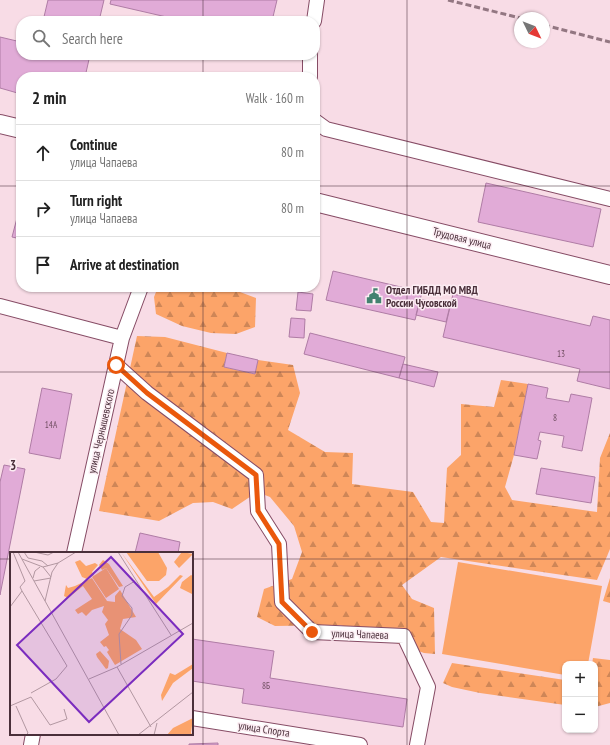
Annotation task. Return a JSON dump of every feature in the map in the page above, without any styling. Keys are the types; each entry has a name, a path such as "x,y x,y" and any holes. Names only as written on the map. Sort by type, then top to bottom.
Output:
{"main road":[{"path":"0,124 16,128"},
{"name":"Трудовая улица","path":"320,203 610,275"}],"street":[{"path":"315,16 317,0"},
{"path":"310,60 310,72"},
{"path":"320,125 326,129 610,199"},
{"name":"улица Чернышевского","path":"74,552 122,338 139,292"},
{"path":"0,306 122,338"},
{"name":"улица Чапаева","path":"116,365 147,393 256,475 258,511 279,544 282,602 312,632 404,636 428,687 417,745"},
{"name":"улица Спорта","path":"193,718 360,745"},
{"path":"31,745 33,735"}],"green space":[{"path":"156,292 240,292 256,298 255,327 236,334 211,333 182,326 156,314 154,297"},
{"path":"137,336 165,337 227,353 224,367 254,374 258,360 293,365 300,393 288,430 325,452 353,453 352,484 413,492 431,522 444,523 447,468 461,455 461,404 494,407 501,380 528,384 514,455 505,487 512,500 597,512 600,458 610,433 610,549 597,580 441,557 402,585 412,599 434,608 435,654 424,653 371,634 340,625 275,626 257,617 264,589 292,579 302,552 294,526 270,497 257,492 232,509 213,502 193,503 159,521 99,511"},
{"path":"458,562 602,586 589,661 562,661 562,674 442,654"},
{"path":"610,578 610,603 603,601"},
{"path":"593,658 610,660 610,703 598,706 598,661 592,661"},
{"path":"452,663 562,680 562,705 480,693 452,687 443,683"}],"building":[{"path":"48,0 104,0 100,16 44,16"},
{"path":"111,0 277,0 273,16 162,16 110,4"},
{"path":"0,37 16,41 16,60 89,60 86,72 16,72 16,93 0,88"},
{"path":"486,183 601,209 593,247 478,222"},
{"path":"16,222 16,238 12,237"},
{"name":"Отдел ГИБДД МО МВД России Чусовской","path":"333,271 422,292 415,320 326,300"},
{"path":"298,292 313,294 311,311 296,310"},
{"path":"453,294 590,326 593,316 610,320 610,389 577,381 580,369 443,337"},
{"path":"420,299 450,306 446,322 416,315"},
{"path":"291,318 305,319 304,338 289,337"},
{"path":"310,333 405,357 399,378 304,354"},
{"path":"227,353 258,360 255,374 224,367"},
{"path":"403,364 438,372 434,387 399,378"},
{"path":"528,384 548,388 546,398 569,402 571,394 592,398 582,451 562,447 564,436 540,432 538,440 541,441 537,459 514,455"},
{"path":"42,388 72,394 60,459 29,453"},
{"path":"4,465 25,469 0,595 0,482"},
{"path":"541,468 595,477 591,503 536,494"},
{"path":"140,533 180,542 178,552 135,552"},
{"path":"193,639 274,651 270,678 407,699 403,727 242,703 244,689 193,681"},
{"path":"218,743 218,745 189,745 189,744"}],"railway":[{"path":"448,0 514,16"},
{"path":"550,27 610,42"}],"place":[{"name":"Отдел ГИБДД МО МВД России Чусовской","path":"374,296"}],"route":[{"path":"116,365 147,393 256,475 258,511 279,544 282,602 312,632"}]}
